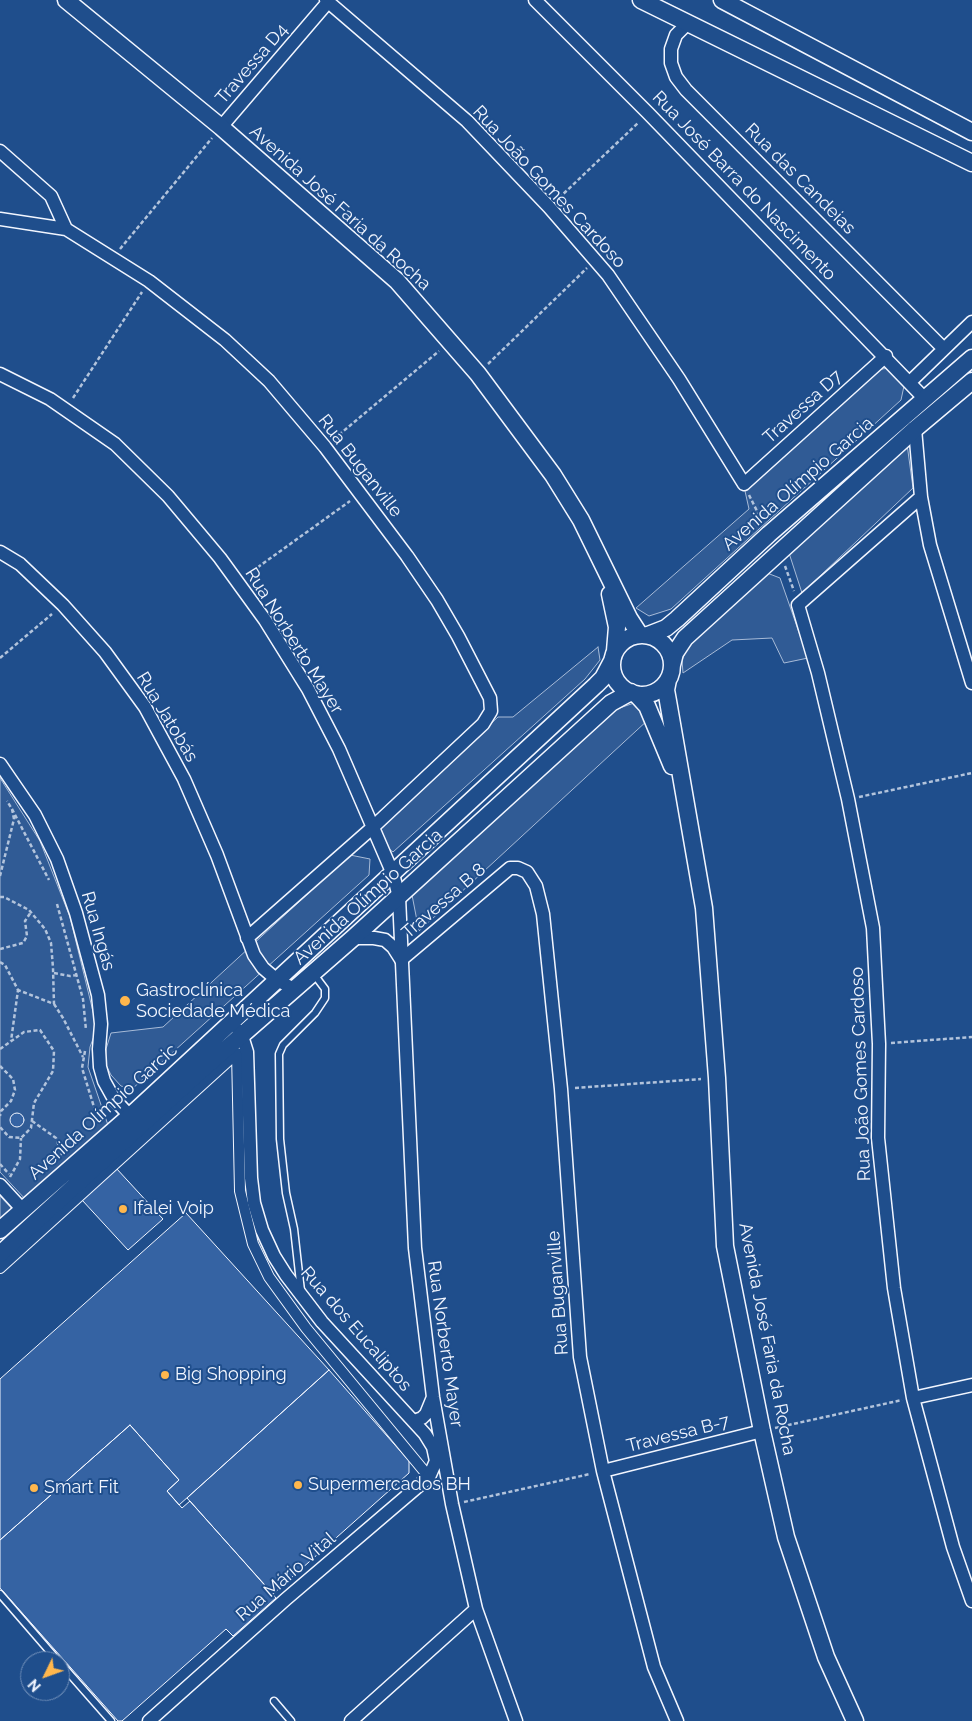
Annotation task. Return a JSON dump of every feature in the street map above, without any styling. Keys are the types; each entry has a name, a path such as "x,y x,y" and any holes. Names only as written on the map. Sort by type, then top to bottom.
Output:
{"street":[{"name":"Avenida José Faria da Rocha","path":"66,0 221,127 397,281 478,374 553,475 581,520 629,618 644,635"},
{"name":"Rua José Barra do Nascimento","path":"535,0 886,356 925,399"},
{"path":"641,0 972,163"},
{"path":"722,0 972,132"},
{"name":"Travessa D4","path":"221,127 327,1"},
{"name":"Rua João Gomes Cardoso","path":"327,1 467,121 608,274 679,379 744,484"},
{"name":"Rua das Candeias","path":"688,23 676,35 671,49 671,63 676,77 686,90 943,348"},
{"path":"0,151 51,196 66,229"},
{"name":"Rua Buganville","path":"0,219 66,229 149,281 225,340 261,374 325,447 407,556 437,600 490,698 491,711 483,724 372,828"},
{"path":"910,382 972,322"},
{"name":"Travessa D7","path":"744,484 886,356"},
{"name":"Avenida Olímpio Garcia","path":"644,635 666,628 769,534 972,358"},
{"name":"Rua Norberto Mayer","path":"0,374 50,399 115,444 168,496 220,558 265,620 308,689 339,749 392,874 399,897 415,1248 433,1397 452,1504 476,1609 516,1721"},
{"name":"Avenida Olímpio Garcia","path":"670,673 675,653 685,638 915,429 972,381"},
{"path":"915,429 921,498 930,545 972,683"},
{"path":"798,605 921,498"},
{"name":"Rua Jatobás","path":"0,552 20,564 63,605 105,652 145,707 184,779 217,855 254,955 263,968 277,980 294,989"},
{"name":"Avenida José Faria da Rocha","path":"599,556 617,626 613,656"},
{"name":"Rua João Gomes Cardoso","path":"798,605 818,673 848,799 873,928 879,1044 878,1138 894,1288 913,1398 953,1547 972,1600"},
{"path":"644,635 657,639 665,646 670,655 670,673 654,692 645,694 633,693 622,687 616,680 613,671 613,656 621,643 630,637 644,635"},
{"name":"Avenida Olímpio Garcia","path":"232,1022 603,678 613,656"},
{"name":"Avenida José Faria da Rocha","path":"670,673 667,696 704,908 717,1078 725,1246 762,1431 786,1538 826,1657 855,1721"},
{"name":"Avenida José Faria da Rocha","path":"633,693 648,706 686,803"},
{"name":"Avenida Olímpio Garcia","path":"0,1254 196,1075 399,897 611,703 633,693"},
{"name":"Rua Ingás","path":"0,764 35,815 57,859 76,913 98,995 101,1024 100,1067 104,1081 114,1099 130,1116"},
{"path":"247,938 372,828"},
{"name":"Rua Buganville","path":"510,868 518,868 527,872 536,886 543,914 561,1089 580,1357 604,1471 654,1667 677,1721"},
{"name":"Travessa B 8","path":"401,960 510,868"},
{"path":"353,938 385,940 393,947 401,960"},
{"name":"Avenida Olímpio Garcic","path":"0,1230 130,1116 232,1022"},
{"name":"Rua dos Eucaliptos","path":"232,1022 242,1036 247,1052 251,1178 254,1203 262,1230 274,1256 322,1322 430,1440 434,1447 436,1461 429,1477"},
{"path":"0,1268 237,1053 240,1191 253,1244 269,1277 306,1328 429,1477 443,1482 449,1488"},
{"path":"2,1187 23,1210"},
{"path":"913,1398 972,1385"},
{"path":"414,1421 426,1414 433,1397"},
{"name":"Travessa B-7","path":"604,1471 762,1431"},
{"name":"Rua Mário Vital","path":"149,1721 273,1605 429,1477"},
{"path":"351,1721 476,1609"}],"lane":[{"path":"301,1294 294,1229 286,1192 280,1139 278,1078 279,1054 283,1045 314,1013 325,998 325,989 313,973"},
{"path":"0,1594 49,1651"},
{"path":"70,1674 111,1721"},
{"path":"274,1701 291,1721"}],"path":[{"path":"549,208 648,113"},
{"path":"113,258 221,127"},
{"path":"478,374 595,260"},
{"path":"65,410 149,281"},
{"path":"325,447 451,341"},
{"path":"744,484 769,534"},
{"path":"238,582 360,493"},
{"path":"780,550 798,605"},
{"path":"0,658 63,605"},
{"path":"848,799 972,774"},
{"path":"4,794 52,886"},
{"path":"0,876 14,819 12,809"},
{"path":"55,895 83,999 87,1039"},
{"path":"0,897 4,897 31,912 45,929 51,943 54,972 54,1004 83,1058"},
{"path":"0,950 23,943 27,936 25,921 31,912"},
{"path":"0,962 5,966 18,990 11,1042"},
{"path":"54,972 70,976 77,975"},
{"path":"18,990 54,1004"},
{"path":"0,1049 24,1032 40,1030 54,1051 53,1071 34,1103 31,1128 21,1138 20,1159 2,1187"},
{"path":"879,1044 972,1038"},
{"path":"85,1048 82,1068 94,1107 104,1127"},
{"path":"0,1066 13,1079 15,1090 11,1101 1,1111 0,1116"},
{"path":"561,1089 717,1078"},
{"path":"32,1120 56,1138 64,1162"},
{"path":"0,1127 9,1137 21,1138"},
{"path":"0,1136 4,1131"},
{"path":"0,1164 15,1182"},
{"path":"762,1431 913,1398"},
{"path":"452,1504 604,1471"}],"shaded area":[{"path":"889,368 904,386 901,400 671,609 649,616 636,608 749,509 745,491 876,370"},
{"path":"907,444 913,488 802,593 789,553"},
{"path":"767,573 780,578 808,658 784,663 772,638 732,640 683,673 682,660 690,641"},
{"path":"598,647 600,660 585,679 393,852 383,844 379,828 498,717 513,717"},
{"path":"634,703 649,719 419,931 412,895 614,710"},
{"path":"0,778 40,841 70,917 97,1028 90,1047 88,1067 109,1128 26,1200 0,1172"},
{"path":"350,855 370,859 369,875 132,1089 121,1086 111,1075 105,1063 106,1049 111,1033 163,1027"},
{"path":"0,1196 15,1212 0,1225"}],"building":[{"path":"17,1113 22,1115 24,1120 22,1125 17,1127 12,1125 10,1120 12,1115"},
{"name":"Ifalei Voip","path":"116,1168 163,1219 128,1250 82,1200"},
{"name":"Big Shopping","path":"186,1213 329,1370 179,1505 167,1491 179,1480 130,1425 0,1540 0,1379"},
{"name":"Supermercados BH","path":"329,1370 409,1461 409,1473 273,1594 187,1498"},
{"path":"130,1425 179,1480 167,1491 182,1508 190,1501 276,1598 233,1636 226,1629 122,1721 118,1721 70,1667 70,1651 56,1651 0,1588 0,1540"}],"place":[{"name":"Gastroclínica Sociedade Médica","path":"125,1001"},
{"name":"Ifalei Voip","path":"123,1209"},
{"name":"Big Shopping","path":"165,1375"},
{"name":"Supermercados BH","path":"298,1485"},
{"name":"Smart Fit","path":"34,1488"}]}
